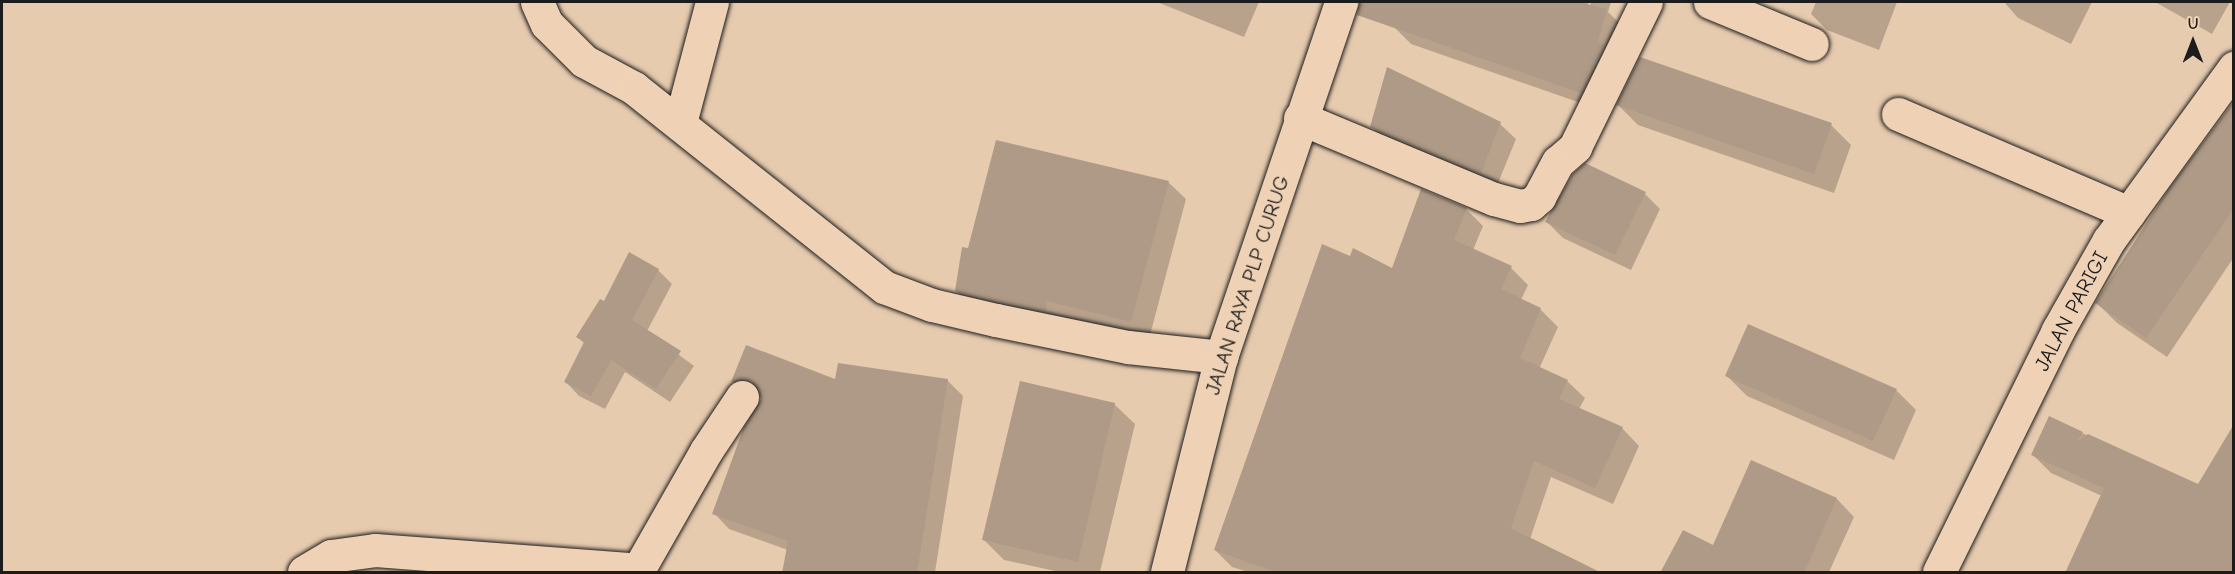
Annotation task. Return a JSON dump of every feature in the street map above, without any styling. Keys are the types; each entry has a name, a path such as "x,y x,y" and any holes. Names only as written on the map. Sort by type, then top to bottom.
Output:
{"street":[{"path":"537,2 547,24 585,61 634,88 884,287 932,305 996,320 1128,347 1221,357"},
{"path":"680,123 712,2"},
{"name":"JALAN RAYA PLP CURUG","path":"1167,573 1221,357 1341,2"},
{"path":"1300,118 1494,199 1520,206 1531,204 1539,197 1558,162 1575,147 1646,2"},
{"path":"1710,2 1812,44"},
{"name":"JALAN PARIGI","path":"1939,573 2058,330 2129,213 2234,68"},
{"path":"1898,114 2129,213"},
{"path":"304,573 330,556 375,550 638,571 706,450 742,397"}],"building":[{"path":"1359,2 1579,2 1607,9 1598,42 1604,44 1581,93 1357,15"},
{"path":"1640,57 1832,123 1814,174 1616,105"},
{"path":"1387,67 1501,122 1481,173 1370,127"},
{"path":"2234,101 2234,208 2146,338 2095,303 2168,190"},
{"path":"996,140 1169,181 1131,322 1047,301 1046,311 955,291 962,247 968,248"},
{"path":"1585,163 1646,192 1615,255 1545,222 1573,174"},
{"path":"1421,189 1467,208 1454,240 1512,266 1501,289 1541,308 1520,358 1568,380 1559,399 1623,427 1595,488 1534,461 1511,528 1602,573 1278,573 1214,550 1322,244 1350,256 1353,248 1392,268"},
{"path":"629,252 659,269 632,320 681,351 656,389 611,360 591,396 564,382 584,342 576,337 600,299 604,301"},
{"path":"1748,324 1897,389 1873,441 1725,376"},
{"path":"746,345 835,379 838,363 948,379 917,573 782,573 788,541 712,514 744,427 761,399 752,381 743,378 731,382"},
{"path":"1020,381 1115,403 1078,562 982,540"},
{"path":"2049,416 2083,432 2077,442 2088,434 2198,484 2234,424 2234,573 2065,573 2104,488 2031,455"},
{"path":"1751,460 1837,498 1804,573 1660,573 1683,530 1713,545"}]}
